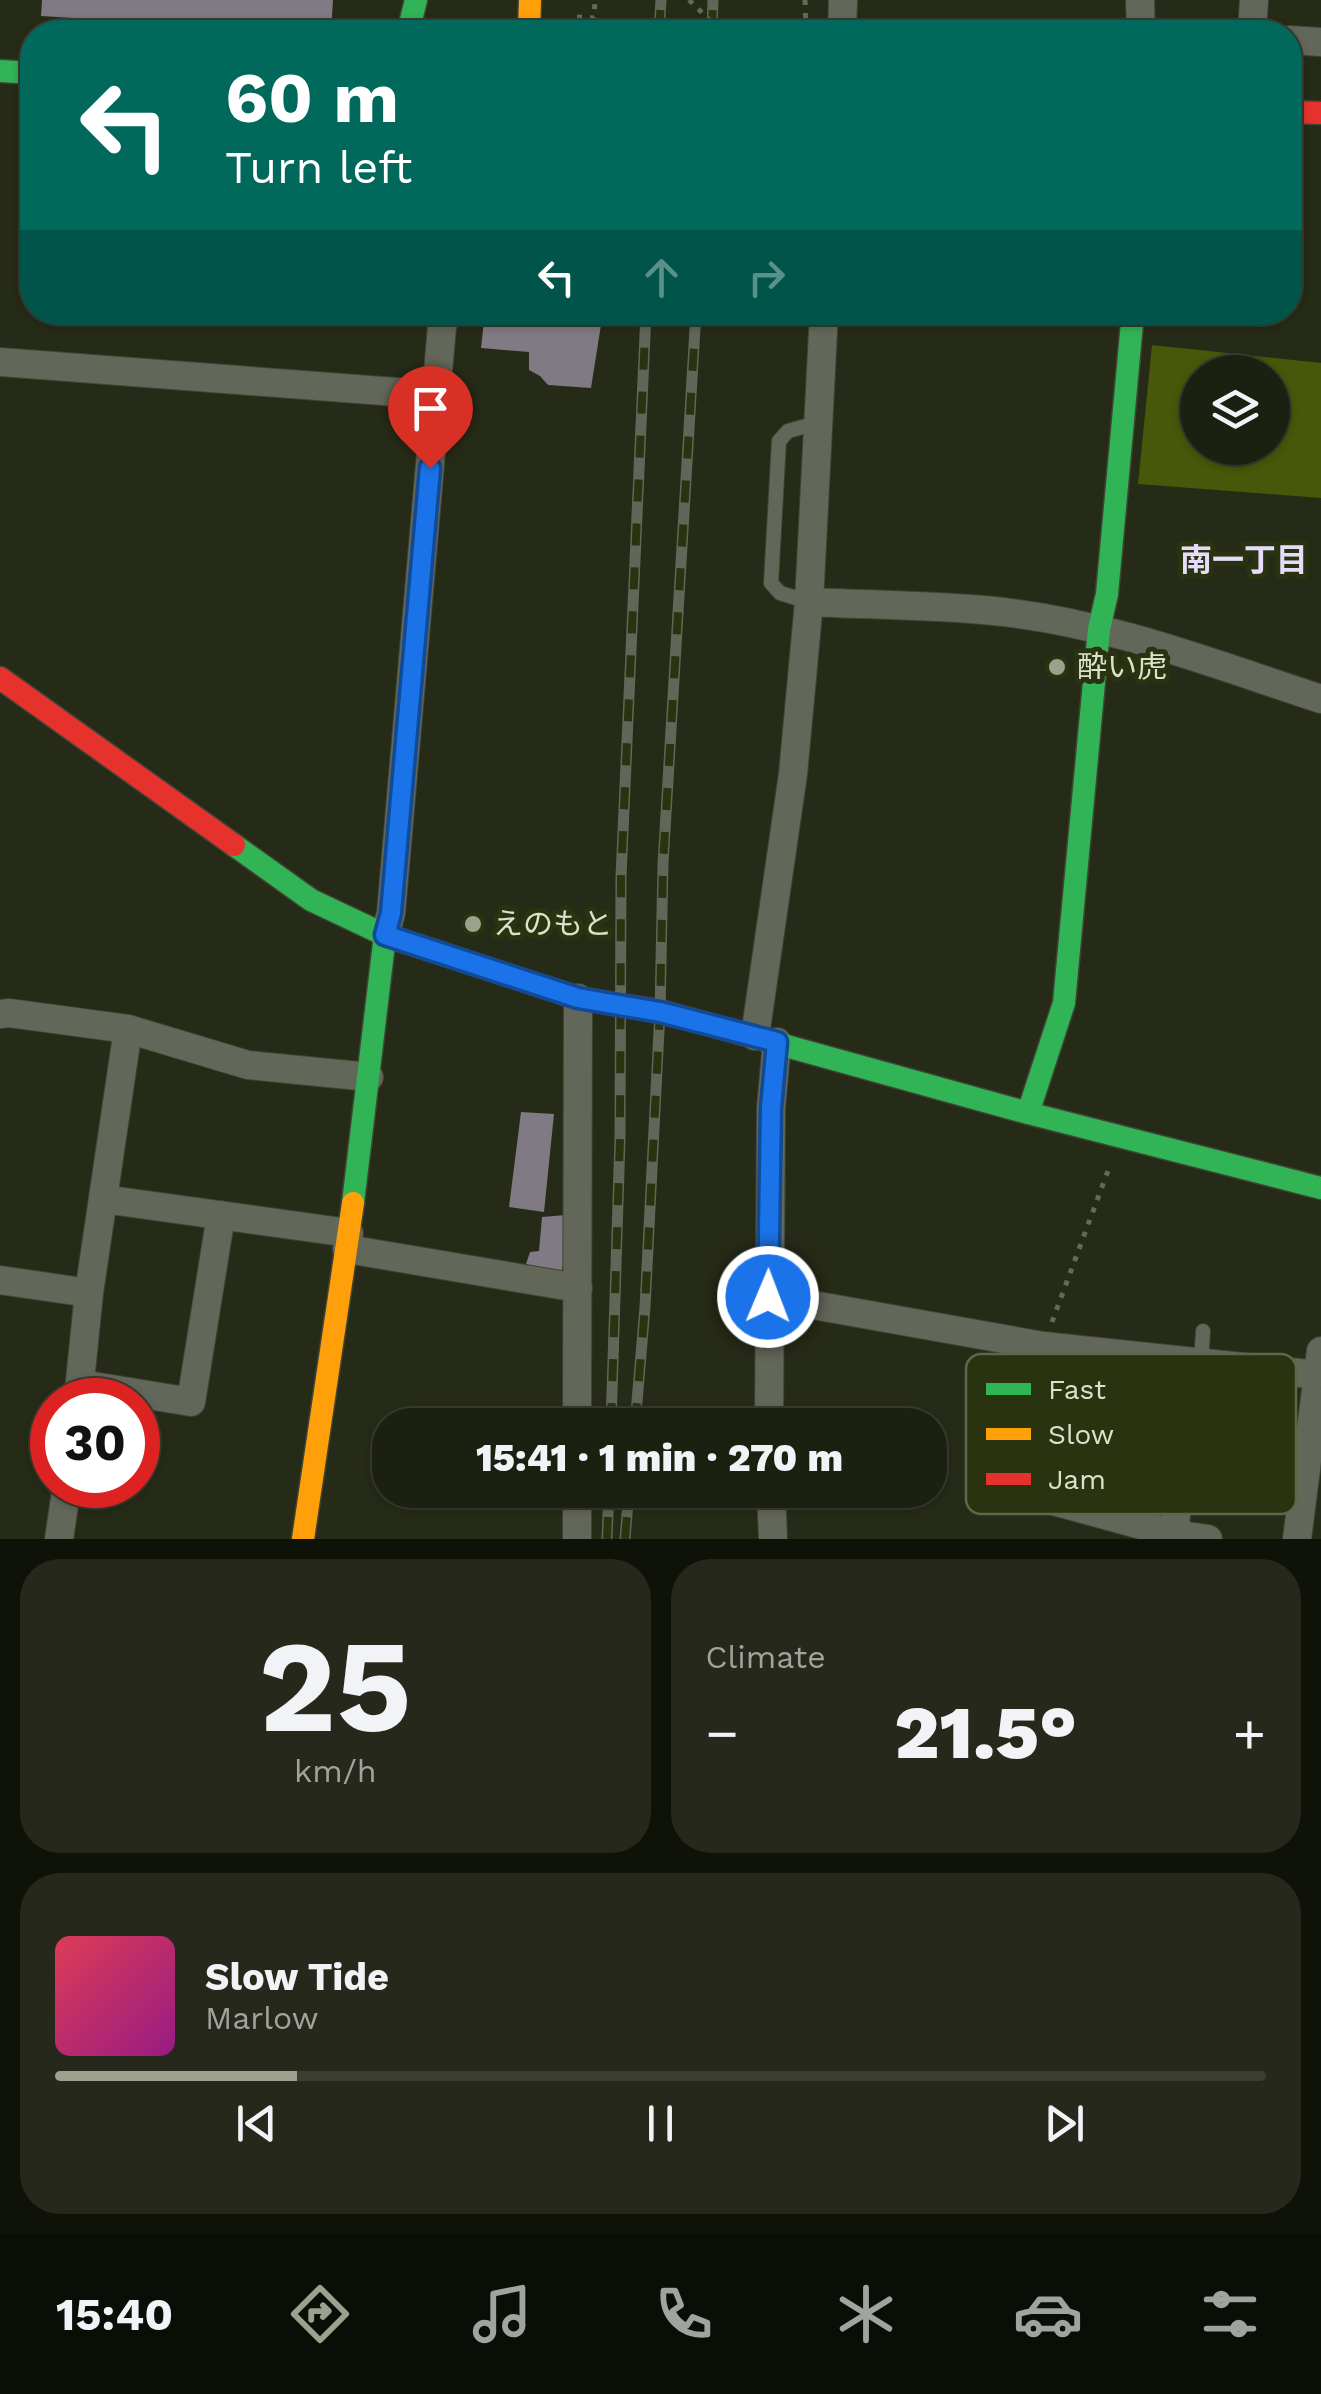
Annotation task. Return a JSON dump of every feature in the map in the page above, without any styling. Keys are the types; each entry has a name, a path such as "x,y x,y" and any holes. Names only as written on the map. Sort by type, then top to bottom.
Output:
{"street":[{"path":"303,1539 348,1241 385,935 391,913 441,325"},
{"path":"769,1408 771,1108 766,1039 809,602 823,325"},
{"path":"1028,1113 1064,1003 1098,629 1107,594 1133,325"},
{"path":"0,362 436,394"},
{"path":"809,602 996,611 1098,629 1321,699"},
{"path":"0,678 311,900 385,935 578,998 660,1012 766,1039 1028,1113 1321,1188"},
{"path":"578,998 578,1408"},
{"path":"0,1014 128,1029 248,1064 369,1077"},
{"path":"80,1378 128,1029"},
{"path":"103,1198 221,1216 578,1288"},
{"path":"160,1399 191,1402 221,1216"},
{"path":"0,1280 89,1293"},
{"path":"768,1297 1043,1346 1115,1354"},
{"path":"1297,1539 1320,1363"},
{"path":"60,1539 64,1508"},
{"path":"577,1508 577,1539"},
{"path":"772,1508 773,1539"},
{"path":"1101,1514 1208,1539"},
{"path":"1174,1534 1177,1514"}],"lane":[{"path":"809,602 780,593 772,583 772,565 778,441 788,431 817,423"},
{"path":"1199,1354 1203,1331"},
{"path":"1041,1354 1043,1346"}],"path":[{"path":"576,16 594,18 595,0"},
{"path":"690,0 710,20"},
{"path":"1043,1346 1120,1137"}],"green space":[{"path":"1152,345 1246,355 1180,355 1180,465 1290,465 1290,360 1321,363 1321,498 1138,484"}],"building":[{"path":"42,0 333,0 332,20 104,20 41,16"},
{"path":"484,325 601,325 591,388 548,385 529,370 529,352 481,348"},
{"path":"521,1112 554,1114 544,1212 509,1207"},
{"path":"566,1215 561,1272 526,1264 530,1252 539,1251 542,1217"}],"railway":[{"path":"660,20 661,0"},
{"path":"712,20 713,0"},
{"path":"612,1408 620,1138 621,877 645,325"},
{"path":"636,1408 645,1307 663,864 695,325"},
{"path":"607,1539 608,1508"},
{"path":"625,1539 628,1508"}],"traffic: fast":[{"path":"411,20 416,0"},
{"path":"0,71 20,72"},
{"path":"1028,1113 1064,1003 1132,325"},
{"path":"234,845 311,900 385,935 578,998 660,1011 1028,1113 1321,1188"},
{"path":"353,1203 385,935"}],"traffic: slow":[{"path":"529,20 530,0"},
{"path":"303,1539 353,1203"}],"traffic: jam":[{"path":"1302,112 1321,113"},
{"path":"0,678 234,845"}],"place":[{"name":"酔い虎","path":"1057,667"},
{"name":"えのもと","path":"473,924"}],"district":[{"name":"南一丁目","path":"1244,560"}],"route":[{"path":"430,468 391,913 385,935 578,998 660,1012 777,1042 771,1108 768,1297"}]}
